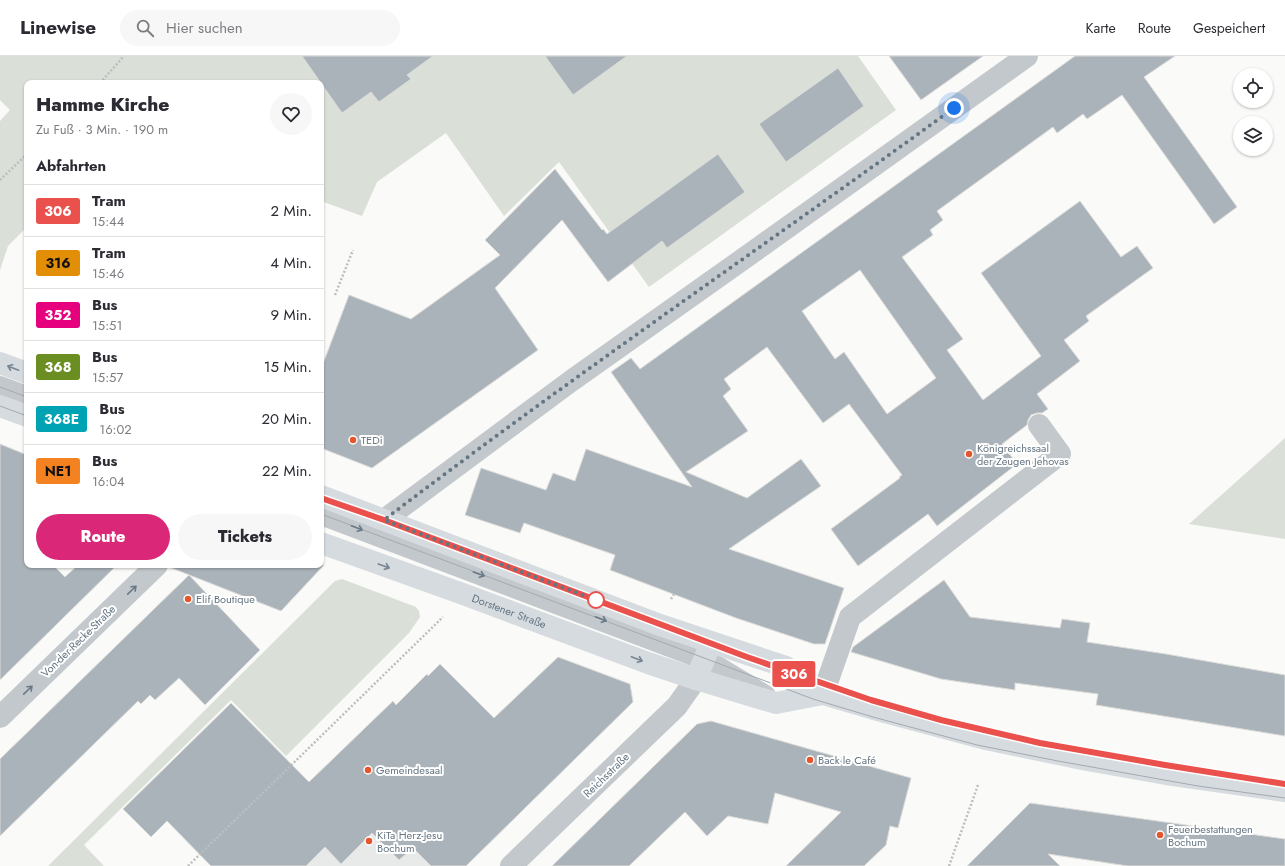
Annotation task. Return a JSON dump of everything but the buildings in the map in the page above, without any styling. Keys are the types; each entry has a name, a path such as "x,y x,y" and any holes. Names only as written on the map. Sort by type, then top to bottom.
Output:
{"main road":[{"path":"0,363 24,372"},
{"path":"0,406 24,415"},
{"name":"Dorstener Straße","path":"324,502 384,520 660,625 708,651 786,667 823,694 874,710 1010,744 1087,760 1166,774 1285,791"},
{"name":"Dorstener Straße","path":"324,544 463,594 640,661 696,679 776,703 823,694"},
{"path":"696,679 708,651"}],"street":[{"path":"384,520 571,381 1027,56"},
{"path":"0,387 24,396"},
{"path":"823,694 850,617 1060,454 1039,425"},
{"path":"324,502 708,651 776,703"},
{"name":"Von-der-Recke-Straße","path":"0,717 154,568"},
{"name":"Reichsstraße","path":"511,866 677,706 696,679"}],"path":[{"path":"103,80 124,56"},
{"path":"0,180 24,157"},
{"path":"335,295 353,250"},
{"path":"188,866 436,625 463,594"},
{"path":"949,866 978,785"}],"shaded area":[{"path":"0,56 858,56 896,110 649,287 559,162 504,216 446,133 377,182 362,216 324,202 324,80 24,80 24,230 8,246 0,270 0,121 10,110 0,100"},
{"path":"1285,438 1285,539 1189,524"},
{"path":"342,579 416,607 419,611 420,617 409,633 286,756 231,700 84,845 104,866 48,866 335,581"},
{"name":"KiTa Herz-Jesu Bochum","path":"375,809 431,866 306,866 339,834"}],"tram line":[{"path":"0,387 24,396"},
{"path":"0,406 24,415"},
{"path":"324,499 399,525 751,659 873,701 923,715 1026,740 1181,768 1285,784"},
{"name":"306","path":"324,499 384,520 747,657 871,700 983,731 1040,743 1285,784"},
{"path":"324,515 813,699 873,717 977,745 1058,761 1198,786 1285,798"}],"place":[{"name":"TEDi","path":"353,440"},
{"name":"Königreichssaal der Zeugen Jehovas","path":"969,454"},
{"name":"Elif Boutique","path":"188,599"},
{"name":"Back le Café","path":"810,760"},
{"name":"Gemeindesaal","path":"368,770"},
{"name":"Feuerbestattungen Bochum","path":"1160,835"},
{"name":"KiTa Herz-Jesu Bochum","path":"369,841"}],"route":[{"path":"596,600 384,520 571,381 954,108"}]}
